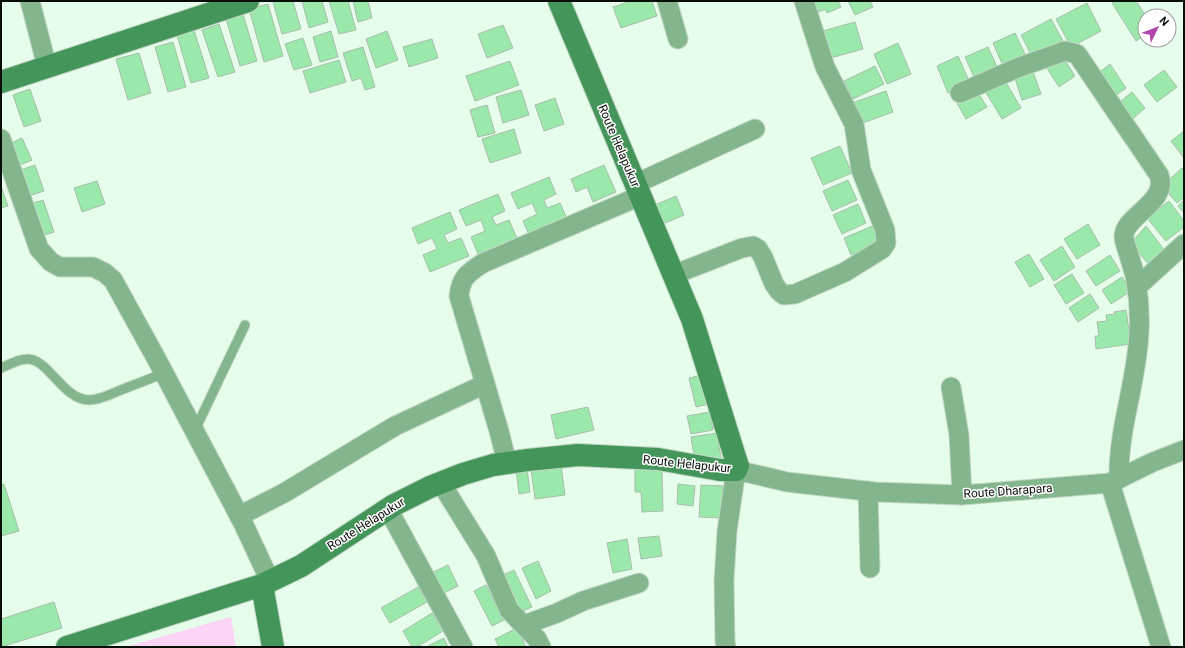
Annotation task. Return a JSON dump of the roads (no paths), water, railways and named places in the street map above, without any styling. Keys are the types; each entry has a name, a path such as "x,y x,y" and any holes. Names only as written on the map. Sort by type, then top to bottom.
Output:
{"street":[{"path":"30,1 46,67"},
{"path":"1,82 217,6 248,1"},
{"name":"Route Helapukur","path":"67,647 266,583 301,566 388,509 441,483 463,474 493,465 578,455 658,459 720,470 736,470 738,466 692,319 559,1"},
{"path":"667,1 678,39"},
{"path":"673,274 742,248 753,246 758,248 764,257 774,284 779,291 784,295 795,294 845,272 882,249 886,243 887,236 885,230 861,170 854,124 825,67 804,1"},
{"path":"960,93 1017,68 1065,51 1078,54 1159,175 1161,182 1160,190 1156,197 1126,229 1124,237 1137,286 1139,308 1138,352 1120,441 1114,481 1161,647"},
{"path":"507,463 459,296 460,286 465,276 483,263 638,190 755,129"},
{"path":"1,139 39,249 51,262 60,267 93,267 105,273 113,280 164,373 239,516 266,583 273,647"},
{"path":"1137,286 1184,244"},
{"path":"239,516 284,492 395,426 485,384"},
{"path":"951,387 959,435 962,495"},
{"path":"1114,481 1153,462 1184,450"},
{"path":"726,647 724,581 727,531 736,470"},
{"name":"Route Dharapara","path":"736,470 787,482 868,491 962,495 1114,481"},
{"path":"441,483 486,556 509,610 537,639 541,647"},
{"path":"868,491 870,568"},
{"path":"388,509 463,647"},
{"path":"524,625 557,613 583,600 639,583"}],"lane":[{"path":"194,431 245,325"},
{"path":"1,368 25,358 35,360 42,364 61,385 77,396 88,400 101,398 164,373"}]}
